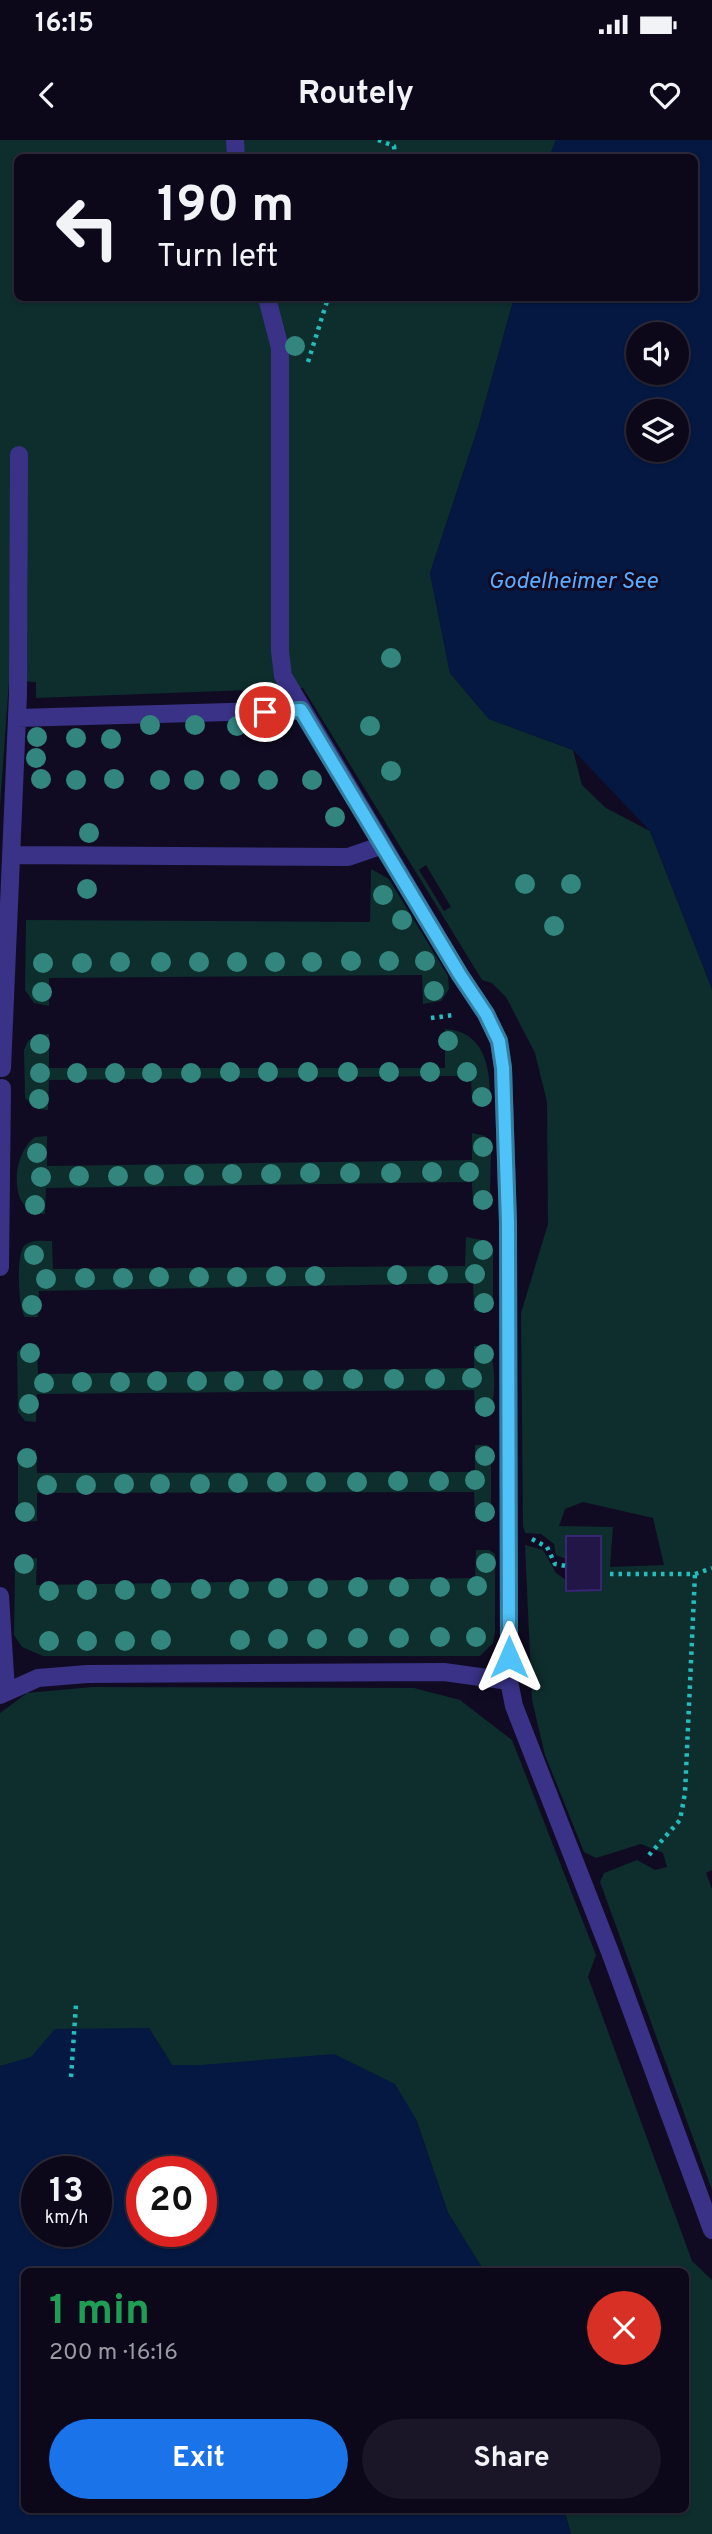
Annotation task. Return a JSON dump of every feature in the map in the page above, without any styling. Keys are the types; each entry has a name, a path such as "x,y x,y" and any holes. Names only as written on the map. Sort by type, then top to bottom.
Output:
{"lane":[{"path":"268,301 280,348 280,651 283,676 486,1014 499,1041 504,1080 508,1210 509,1681 517,1717 610,1952 712,2230"},
{"path":"2,1068 18,718 19,455"},
{"path":"18,718 301,710"},
{"path":"12,855 348,857 383,845"},
{"path":"0,1267 2,1088"},
{"path":"0,1596 3,1692 38,1678 87,1674 444,1672 509,1681"}],"path":[{"path":"378,140 394,145 395,154"},
{"path":"508,1534 541,1541 555,1564 566,1566"},
{"path":"610,1574 695,1574 712,1568"},
{"path":"649,1854 680,1820 685,1793 695,1574"},
{"path":"71,2077 76,2005"}],"green space":[{"path":"0,140 556,140 551,154 14,154 14,301 513,301 478,428 430,573 450,673 489,719 573,750 582,785 606,808 650,831 712,989 712,1870 706,1873 712,1889 712,2190 600,1882 604,1873 637,1860 655,1870 667,1867 663,1853 641,1844 596,1858 584,1852 545,1755 532,1700 525,1545 543,1550 556,1573 566,1580 567,1591 601,1590 600,1536 566,1536 566,1559 556,1555 554,1544 541,1534 525,1533 523,1526 521,1313 548,1224 547,1102 535,1053 506,997 492,983 482,980 303,688 36,698 36,682 9,681 0,806","holes":["426,865 451,907 444,911 419,870","583,1502 653,1518 664,1565 610,1567 613,1527 559,1526 565,1509"]},
{"path":"371,869 389,879 448,976 449,989 441,1001 423,1004 422,975 49,978 49,1006 34,1003 25,990 26,920 370,922"},
{"path":"445,1029 468,1036 482,1052 490,1084 490,1096 485,1102 472,1103 471,1077 453,1076 49,1080 48,1110 37,1109 25,1098 24,1050 28,1041 37,1035 49,1034 49,1068 445,1068"},
{"path":"472,1133 485,1136 491,1148 490,1197 480,1206 473,1206 472,1182 46,1188 45,1214 33,1212 24,1205 17,1182 21,1156 35,1137 47,1136 47,1166 472,1160"},
{"path":"466,1237 487,1241 493,1251 493,1300 482,1311 474,1311 473,1283 39,1291 38,1317 25,1317 21,1303 21,1251 24,1246 34,1241 52,1241 53,1269 465,1266"},
{"path":"37,1344 38,1374 474,1368 474,1346 487,1346 494,1369 493,1400 488,1412 475,1412 474,1390 37,1394 36,1422 25,1421 18,1412 17,1352 26,1345"},
{"path":"475,1445 487,1445 491,1449 491,1515 487,1519 475,1519 474,1492 37,1493 37,1521 22,1522 18,1516 18,1453 23,1449 36,1450 37,1473 475,1472"},
{"path":"476,1550 489,1550 495,1554 495,1632 493,1643 480,1656 43,1656 22,1647 14,1635 15,1563 19,1559 37,1558 36,1585 475,1578"},
{"path":"92,1687 414,1688 460,1700 512,1740 596,1955 588,1977 692,2261 712,2280 712,2534 571,2534 565,2513 689,2513 689,2268 482,2268 448,2213 416,2119 201,2065 172,2065 149,2028 0,2066 0,1713 27,1693"}],"water":[{"name":"Godelheimer See","path":"556,140 712,140 712,989 650,831 573,750 489,719 450,673 430,573 478,428 513,301 698,301 698,154 550,154"},
{"path":"149,2028 172,2065 334,2054 395,2084 416,2119 448,2213 482,2268 21,2268 21,2513 565,2513 571,2534 0,2534 0,2066 31,2057 55,2029"}],"building":[{"path":"566,1536 601,1536 601,1590 566,1591"}],"route":[{"path":"265,712 301,710 486,1014 499,1041 506,1117 508,1223 509,1657"}]}
